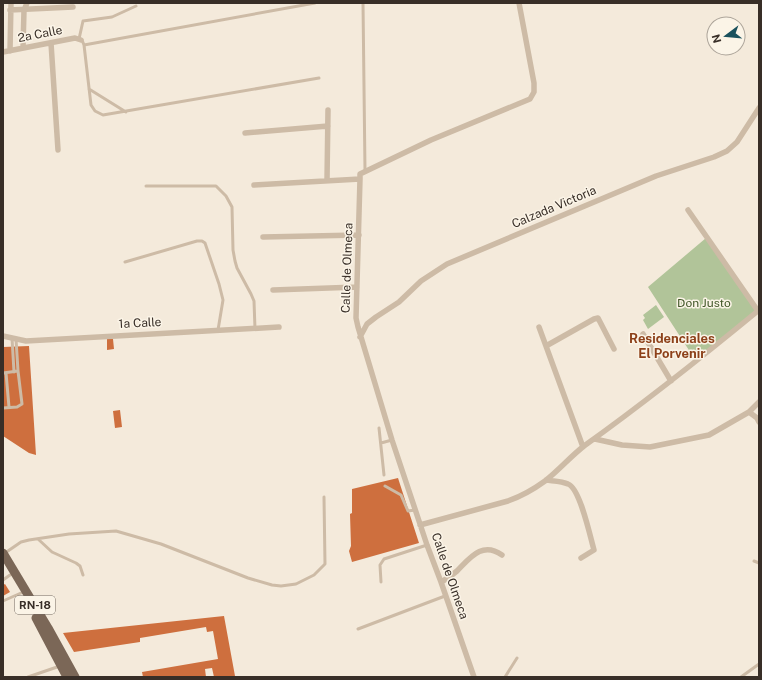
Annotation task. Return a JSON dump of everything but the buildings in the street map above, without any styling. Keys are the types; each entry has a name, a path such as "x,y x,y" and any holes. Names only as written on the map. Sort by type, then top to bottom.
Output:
{"main road":[{"name":"RN-18","path":"3,554 48,628 75,677"},
{"name":"RN-18","path":"3,564 7,578 21,593 68,677"}],"street":[{"path":"10,3 10,51"},
{"path":"23,48 24,10 27,3"},
{"path":"254,185 360,179 360,174 431,140 530,99 534,92 534,83 519,3"},
{"path":"10,10 73,6"},
{"name":"2a Calle","path":"3,52 75,38 82,41"},
{"path":"51,43 58,150"},
{"name":"Calzada Victoria","path":"360,337 367,324 399,302 421,280 447,264 656,176 714,157 727,151 737,142 759,108"},
{"path":"327,180 328,110"},
{"path":"245,133 328,126"},
{"name":"Calle de Olmeca","path":"360,179 356,318 360,337 420,525 474,677"},
{"path":"420,525 514,498 535,488 583,447 671,381 758,310 688,210"},
{"path":"263,237 359,234"},
{"path":"273,290 357,288"},
{"path":"546,346 598,318 614,349"},
{"name":"1a Calle","path":"3,336 26,341 279,327"},
{"path":"539,327 583,447"},
{"path":"643,334 671,381"},
{"path":"595,439 622,445 650,447 709,435 749,412 759,402"},
{"path":"749,412 757,418 759,422"},
{"path":"546,480 569,484 575,490 580,499 594,550 581,558"},
{"path":"441,582 477,552 493,550 502,555"}],"lane":[{"path":"82,41 315,3"},
{"path":"363,3 365,172"},
{"path":"136,6 112,17 83,21 82,41 91,105 97,113 106,116 320,78"},
{"path":"89,89 126,112"},
{"path":"146,186 216,186 226,196 232,207 233,250 235,261 237,268 252,294 254,301 255,329"},
{"path":"125,262 197,241 202,241 205,243 213,262 222,300 218,330"},
{"path":"3,408 20,406 22,404 16,371 14,338"},
{"path":"9,408 5,373 16,371"},
{"path":"379,428 384,475"},
{"path":"381,443 392,440"},
{"path":"385,486 401,495 408,511 415,510"},
{"path":"3,554 21,542 29,540 69,534 116,531 186,553 261,582 281,586 296,584 314,575 325,564 324,497"},
{"path":"38,539 52,552 76,562 80,566 83,575"},
{"path":"380,582 380,565 384,559 427,545"},
{"path":"754,562 759,563"},
{"path":"3,601 21,593"},
{"path":"358,629 445,596"},
{"path":"506,677 517,658"},
{"path":"741,677 759,664"},
{"path":"28,677 62,665"},
{"path":"41,672 43,677"}],"green space":[{"name":"Don Justo","path":"706,238 758,311 696,361 648,287"},
{"path":"656,305 664,317 648,329 643,320 645,318 643,315"}],"district":[{"name":"Residenciales El Porvenir","path":"672,346"}]}
